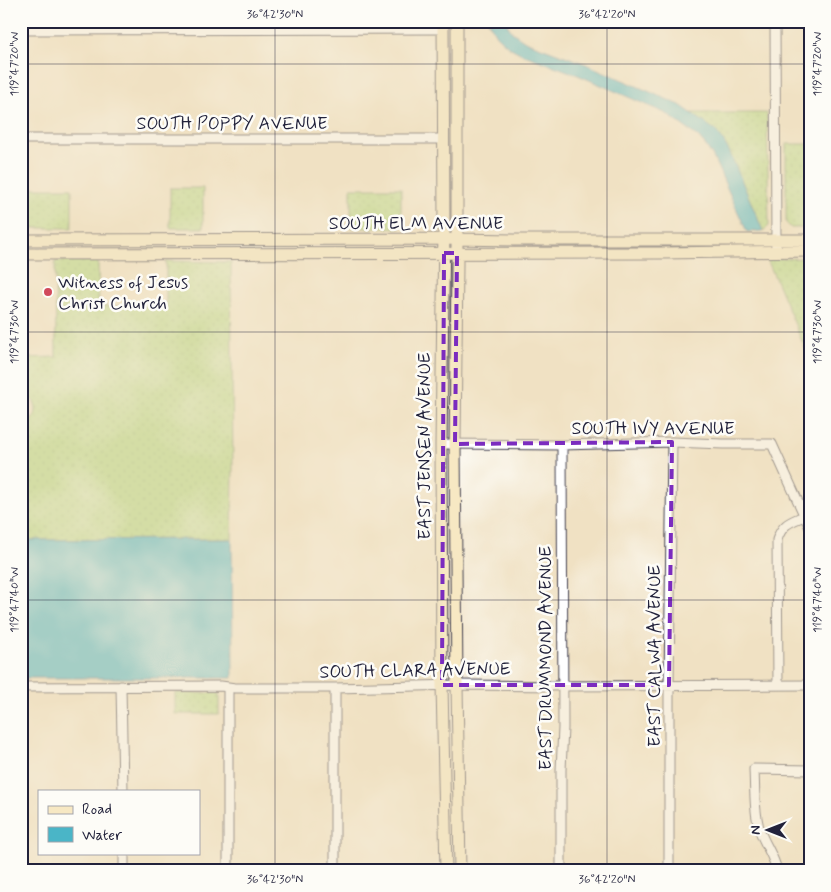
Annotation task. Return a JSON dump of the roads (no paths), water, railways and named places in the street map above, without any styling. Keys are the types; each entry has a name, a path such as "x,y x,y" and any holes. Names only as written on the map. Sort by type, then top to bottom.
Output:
{"main road":[{"name":"EAST JENSEN AVENUE","path":"457,21 455,444 460,871"},
{"name":"EAST JENSEN AVENUE","path":"443,25 444,253 441,444 442,685 446,871"},
{"path":"443,25 449,39 449,68 457,81"},
{"name":"SOUTH ELM AVENUE","path":"21,240 457,239 776,246 810,251"},
{"name":"SOUTH ELM AVENUE","path":"21,254 457,254 776,246 810,240"}],"street":[{"path":"775,21 776,246"},
{"path":"21,30 443,25"},
{"name":"SOUTH POPPY AVENUE","path":"21,139 443,139"},
{"name":"SOUTH IVY AVENUE","path":"441,444 562,445 672,442 772,444 810,528"},
{"name":"EAST CALWA AVENUE","path":"669,871 672,442"},
{"name":"EAST DRUMMOND AVENUE","path":"561,871 563,728 562,445"},
{"path":"778,685 777,540 780,531 785,525 804,516"},
{"name":"SOUTH CLARA AVENUE","path":"21,687 335,688 442,685 810,685"},
{"path":"121,686 123,790"},
{"path":"228,687 228,871"},
{"path":"335,688 336,871"},
{"path":"777,871 757,821 754,769 810,770"},
{"path":"124,854 124,871"}],"water":[{"path":"488,21 505,21 512,32 525,41 586,64 680,105 715,130 729,151 763,231 747,232 713,157 698,137 667,114 509,47 496,35"},
{"path":"232,539 233,678 21,678 21,540"}],"place":[{"name":"Witness of Jesus Christ Church","path":"48,292"}]}
